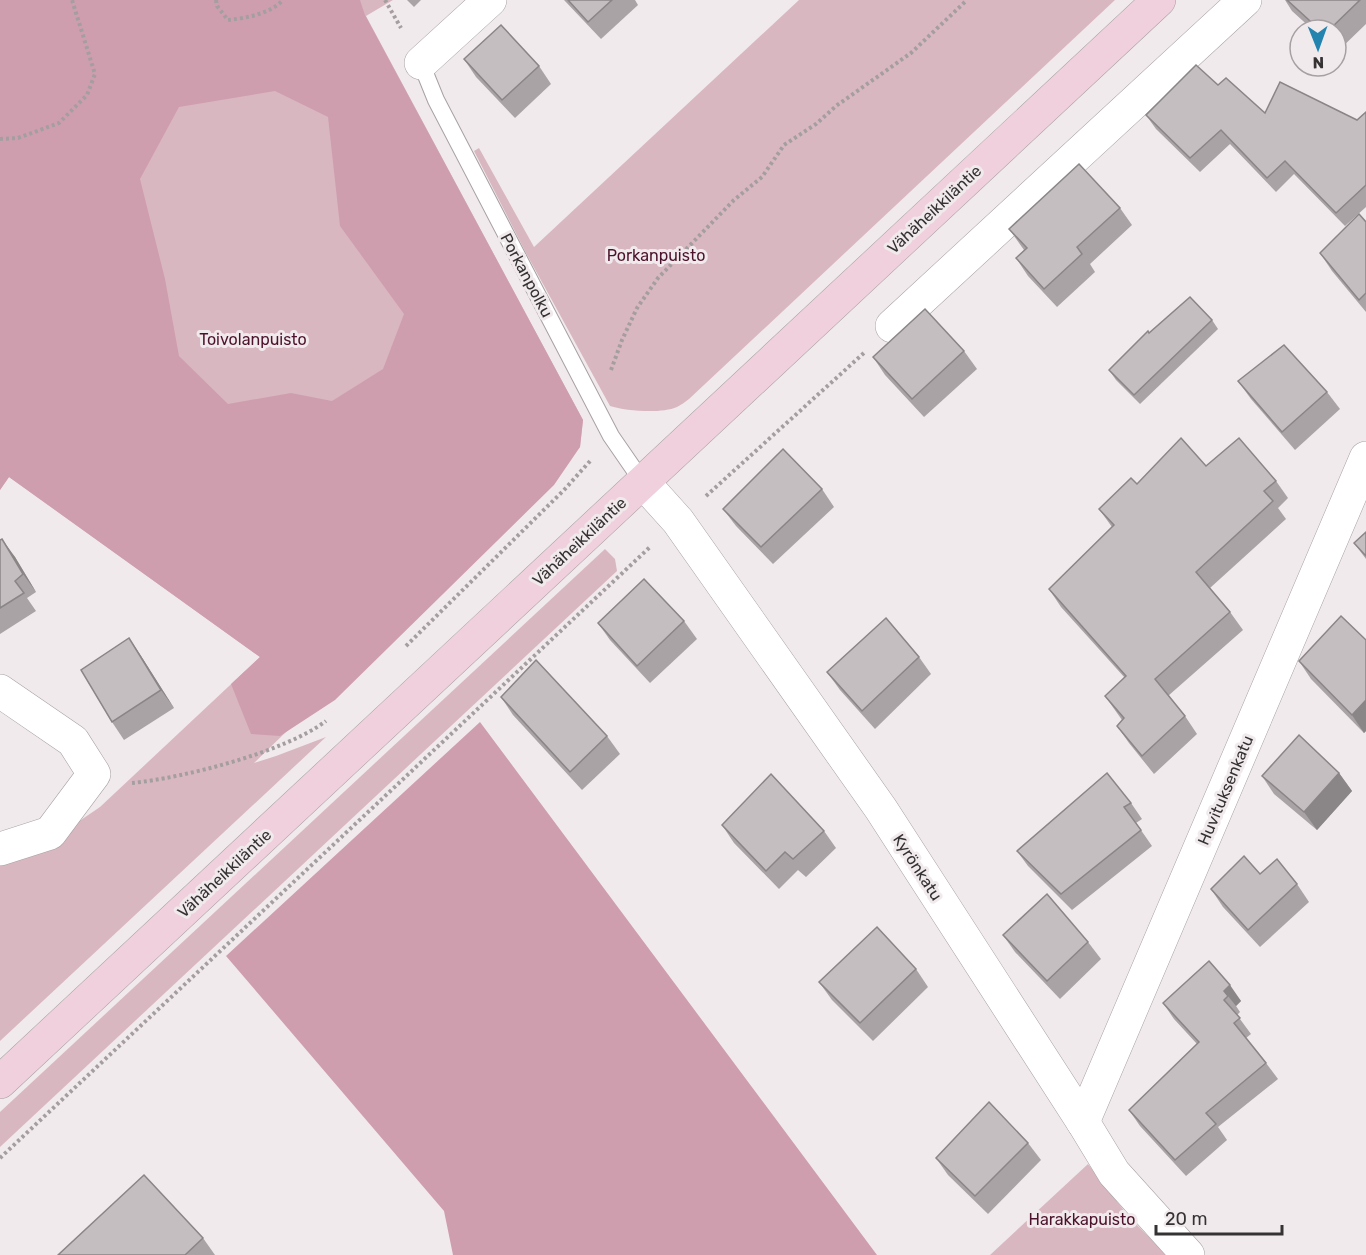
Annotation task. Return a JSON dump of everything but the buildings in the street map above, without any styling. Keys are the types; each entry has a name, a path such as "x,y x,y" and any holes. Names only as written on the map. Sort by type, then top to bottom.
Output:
{"street":[{"path":"421,63 490,0"},
{"name":"Vähäheikkiläntie","path":"0,1082 1159,0"},
{"path":"892,326 1245,0"},
{"name":"Huvituksenkatu","path":"1083,1122 1366,458"},
{"name":"Kyrönkatu","path":"642,482 678,521 881,809 1114,1173 1188,1255"},
{"path":"0,691 73,741 94,774 50,833 0,849"}],"lane":[{"name":"Porkanpolku","path":"421,63 436,100 597,409 642,482"}],"path":[{"path":"0,139 18,138 59,123 87,95 95,74 72,0"},
{"path":"216,0 217,6 228,20 245,18 276,8 283,0"},
{"path":"597,409 622,340 637,308 658,278 734,200 762,177 784,145 911,53 967,0"},
{"path":"0,1158 678,521 892,326"},
{"path":"404,648 564,490 612,436"},
{"path":"94,774 125,784 162,780 288,742 327,720"}],"green space":[{"name":"Toivolanpuisto","path":"0,0 393,0 366,16 583,420 580,447 254,763 326,737 0,1041 0,859 75,824 100,807 260,657 9,477 0,490"},
{"name":"Porkanpuisto","path":"799,0 1115,0 689,399 677,407 653,411 610,406 526,253 474,151 479,148 534,247"},
{"path":"605,549 615,559 617,571 0,1147 0,1112"},
{"name":"Harakkapuisto","path":"1088,1164 1129,1217 1167,1255 990,1255"}],"shaded area":[{"name":"Toivolanpuisto","path":"0,0 360,0 365,15 583,420 580,447 554,485 335,700 280,736 251,734 231,684 260,657 9,477 0,490","holes":["275,91 328,117 340,226 404,314 383,369 332,401 291,393 228,404 179,356 165,279 140,179 179,107"]},
{"path":"480,722 877,1255 453,1255 444,1211 226,956"}]}
